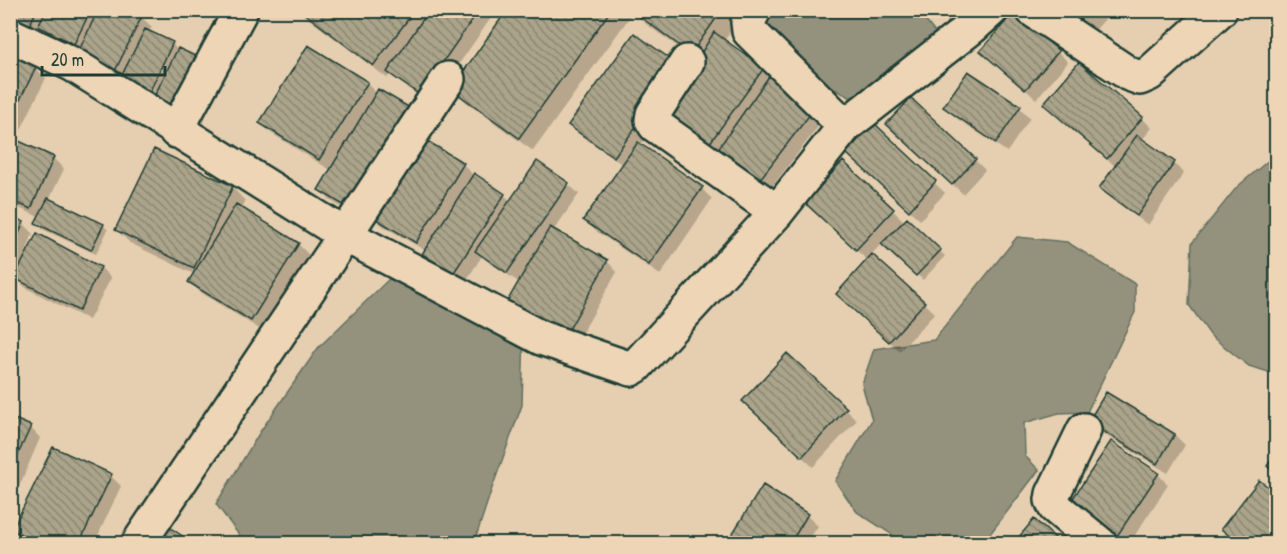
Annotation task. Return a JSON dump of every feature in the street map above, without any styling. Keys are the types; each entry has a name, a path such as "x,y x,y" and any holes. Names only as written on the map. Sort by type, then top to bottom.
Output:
{"street":[{"path":"176,131 241,10"},
{"path":"754,10 748,22 749,32 845,126"},
{"path":"10,35 72,64 345,235 541,338 631,369 777,212 845,126 991,10"},
{"path":"1032,10 1129,74 1140,78 1149,74 1220,10"},
{"path":"687,62 653,114 652,120 655,125 777,212"},
{"path":"138,543 448,79"},
{"path":"1084,430 1052,500 1055,507 1100,543"}],"shaded area":[{"path":"769,11 918,11 940,39 859,102 823,83 760,21"},
{"path":"1276,154 1275,374 1249,366 1211,336 1189,305 1192,243 1237,187"},
{"path":"1017,237 1067,242 1135,284 1135,312 1087,412 1059,413 1024,423 1025,456 1039,470 983,543 903,543 857,512 835,481 872,420 862,384 874,349 934,340"},
{"path":"391,277 524,329 522,405 474,543 245,543 216,504 260,432 318,348"}],"building":[{"path":"10,10 37,10 25,34 10,27"},
{"path":"46,10 91,10 74,44 38,26"},
{"path":"98,10 132,10 142,16 112,77 75,59"},
{"path":"300,10 415,10 373,66"},
{"path":"429,10 479,10 420,95 387,72"},
{"path":"507,10 611,10 519,138 451,89"},
{"path":"631,10 722,10 691,54"},
{"path":"1044,10 1088,10 1069,32"},
{"path":"1014,12 1059,51 1025,90 980,51"},
{"path":"145,29 173,42 147,97 118,83"},
{"path":"714,32 764,68 707,147 663,116"},
{"path":"634,33 680,66 614,157 568,125"},
{"path":"308,45 368,82 319,160 259,123"},
{"path":"178,48 204,60 178,114 152,101"},
{"path":"10,54 36,67 10,120"},
{"path":"1079,62 1143,117 1107,159 1043,104"},
{"path":"968,71 1021,106 996,143 943,107"},
{"path":"772,72 818,104 757,183 715,153"},
{"path":"378,89 417,112 357,213 318,190"},
{"path":"911,98 976,159 952,185 886,124"},
{"path":"874,123 936,181 909,211 846,153"},
{"path":"1137,135 1175,162 1137,216 1099,188"},
{"path":"419,136 464,163 416,243 371,216"},
{"path":"10,137 54,157 31,209 10,200"},
{"path":"638,142 703,187 649,265 583,220"},
{"path":"154,149 233,186 194,268 115,230"},
{"path":"537,161 569,183 507,273 475,251"},
{"path":"843,161 894,209 856,250 805,203"},
{"path":"474,173 505,194 453,274 422,254"},
{"path":"48,198 104,224 91,250 35,223"},
{"path":"236,204 299,243 251,321 188,282"},
{"path":"10,216 24,222 10,254"},
{"path":"907,218 941,250 916,276 881,244"},
{"path":"550,227 608,260 563,340 504,307"},
{"path":"37,233 101,267 79,311 14,278"},
{"path":"872,254 925,302 889,342 836,294"},
{"path":"787,353 847,408 802,457 742,401"},
{"path":"1106,392 1175,434 1157,464 1088,422"},
{"path":"10,417 31,426 10,472"},
{"path":"1111,441 1159,473 1115,539 1067,507"},
{"path":"53,447 112,474 79,544 40,544 12,530"},
{"path":"1276,453 1276,473 1267,466"},
{"path":"1259,480 1276,493 1276,544 1239,544 1221,529"},
{"path":"763,485 808,514 790,544 726,544"},
{"path":"1034,519 1062,544 1013,544"},
{"path":"159,520 194,544 144,544"}]}
